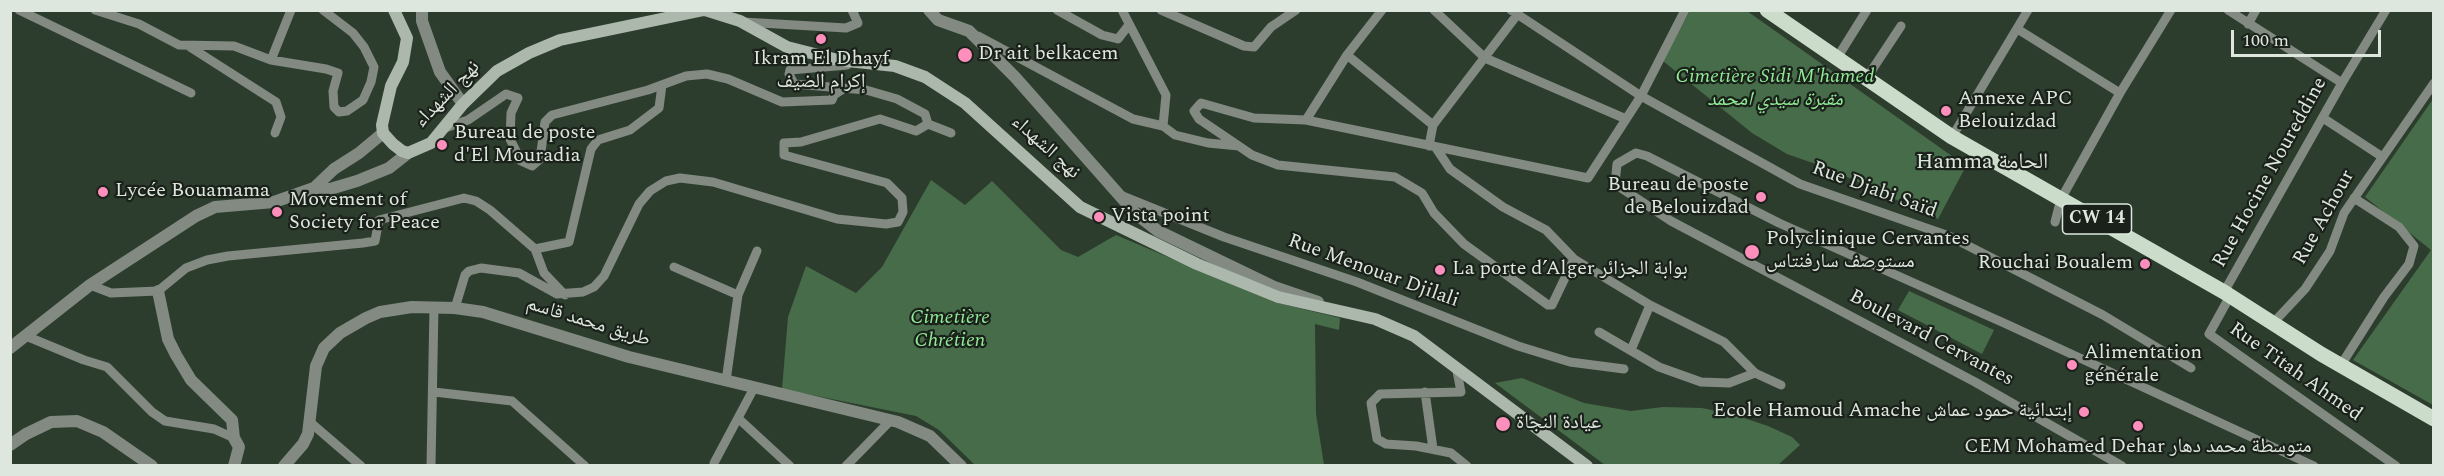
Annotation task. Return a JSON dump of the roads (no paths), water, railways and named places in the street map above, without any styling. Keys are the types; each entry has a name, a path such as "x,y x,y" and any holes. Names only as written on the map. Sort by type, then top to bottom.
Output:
{"main road":[{"name":"نهج الشهداء","path":"394,10 407,38 403,62 392,86 383,117 383,133 402,152 408,153 431,143 463,104 497,71 529,53 560,40 705,10 740,21 787,47 838,60 895,66 925,77 965,102 1080,207 1116,226 1278,297 1362,316 1414,336 1587,465"},
{"name":"CW 14","path":"1775,13 1866,79 1952,137 2227,294 2433,419"}],"street":[{"path":"19,10 191,93"},
{"path":"95,10 139,24 179,45 234,46 271,60 338,73 333,91 334,106 339,112 347,111 363,100 372,82 374,67 364,47 353,33 323,10"},
{"path":"271,60 291,10"},
{"path":"422,10 422,21 440,72 463,104"},
{"path":"740,21 846,28 858,23 852,10"},
{"path":"928,10 938,20 969,31 1133,119 1163,126 1175,135 1208,143 1241,146"},
{"path":"1057,10 1102,35 1113,38 1118,39 1128,26"},
{"path":"1122,10 1128,26 1166,94 1163,126"},
{"path":"1161,10 1244,46 1254,46 1271,27 1296,10"},
{"path":"1306,120 1347,55 1382,10"},
{"path":"1434,10 1485,58 1626,119"},
{"path":"1574,259 1556,301 1548,305 1464,244 1434,213 1422,193 1395,177 1278,165 1251,155 1199,119 1194,113 1198,104 1201,103 1254,118 1306,120 1588,178 1641,96 1685,10"},
{"path":"1837,58 1867,10"},
{"path":"1952,137 2019,30 2028,10"},
{"path":"2055,222 2061,199 2120,93 2171,10"},
{"path":"2228,10 2342,83"},
{"path":"2248,24 2256,10"},
{"name":"Rue Hocine Noureddine","path":"2227,294 2342,83 2386,10"},
{"path":"1514,13 1485,58 1433,125 1432,147 1450,169 1470,186 1546,230 1574,259 1650,305 1724,342 1755,373 1781,385"},
{"name":"Rue Djabi Saïd","path":"1514,13 1641,96 1800,184 1949,236 2103,315 2191,368"},
{"path":"1866,79 1901,26"},
{"path":"2019,30 2120,93"},
{"path":"969,31 1059,125 1114,193 1158,231 1274,287 1362,316"},
{"path":"190,46 276,102 281,117 275,134"},
{"path":"1347,55 1433,125"},
{"path":"865,63 790,70 789,74 794,84 866,90 897,99 925,114 928,124 951,134"},
{"path":"445,128 468,120 506,94 518,98 511,113 510,139 520,161 532,166 540,159 545,123 552,115 662,85 686,76 707,74 729,79 782,102 832,100 834,95 844,89"},
{"name":"Rue Achour","path":"2274,322 2305,289 2330,251 2344,213 2433,83"},
{"path":"535,249 569,242 591,149 598,140 630,130 659,108 662,85"},
{"path":"2323,118 2381,156"},
{"path":"455,308 465,275 469,271 481,268 519,273 557,294 583,292 604,276 639,204 650,191 666,181 680,178 713,182 837,219 893,224 901,218 902,198 887,183 784,155 784,143 801,142 880,119 916,131 928,124"},
{"path":"314,188 334,169 359,153 383,133"},
{"path":"10,348 90,285 196,216 215,207 274,202 314,188 330,189 357,182 389,168 408,153"},
{"name":"Boulevard Cervantes","path":"2122,465 1975,382 1671,221 1615,184 1617,164 1636,153 1647,156 1779,223 2314,465"},
{"name":"Rue Menouar Djilali","path":"1114,193 1224,237 1357,282 1518,346 1570,362 1624,369"},
{"path":"2341,365 2384,297 2409,264 2414,246 2399,227 2354,198"},
{"path":"90,285 122,294 158,291 186,268 207,260 375,241 379,220 453,199 476,201 535,249 544,273 565,295"},
{"path":"726,381 738,295 757,251"},
{"path":"674,267 738,295"},
{"path":"158,291 168,339 176,356 191,380 232,420 234,438 239,447 234,465"},
{"name":"Rue Titah Ahmed","path":"2227,294 2209,334 2396,465"},
{"path":"1631,350 1650,305"},
{"path":"431,465 434,307"},
{"name":"طريق محمد قاسم","path":"284,465 303,444 311,423 316,366 319,356 330,340 380,312 396,308 434,307 455,308 510,320 629,357 891,420 930,436 961,465"},
{"path":"1599,333 1659,367 1701,382 1729,383 1755,373"},
{"path":"26,336 107,367 152,412 165,421 214,429 234,438"},
{"path":"1456,366 1461,392 1380,394 1371,403 1377,439 1386,444 1451,453 1467,465"},
{"path":"714,463 754,388"},
{"path":"434,392 512,401 580,464"},
{"path":"1425,392 1432,449"},
{"path":"739,419 790,465"},
{"path":"846,465 891,420"},
{"path":"10,445 45,424 77,421 103,432 152,465"},
{"path":"311,423 361,465"}],"place":[{"name":"Ikram El Dhayf إكرام الضيف","path":"821,39"},
{"name":"Dr ait belkacem","path":"965,55"},
{"name":"Annexe APC Belouizdad","path":"1946,111"},
{"name":"Bureau de poste d'El Mouradia","path":"442,145"},
{"name":"Lycée Bouamama","path":"103,192"},
{"name":"Bureau de poste de Belouizdad","path":"1761,197"},
{"name":"Movement of Society for Peace","path":"277,212"},
{"name":"Vista point","path":"1099,217"},
{"name":"Polyclinique Cervantes مستوصف سارفنتاس","path":"1752,252"},
{"name":"Rouchai Boualem","path":"2145,264"},
{"name":"La porte d’Alger بوابة الجزائر","path":"1440,270"},
{"name":"Alimentation générale","path":"2072,365"},
{"name":"Ecole Hamoud Amache إبتدائية حمود عماش","path":"2084,412"},
{"name":"عيادة النجاة","path":"1503,424"},
{"name":"CEM Mohamed Dehar متوسطة محمد دهار","path":"2138,426"}],"district":[{"name":"Hamma الحامة","path":"1982,164"}],"park label":[{"name":"Cimetière Sidi M'hamed مقبرة سيدي امحمد","path":"1775,90"},
{"name":"Cimetière Chrétien","path":"950,330"}]}
